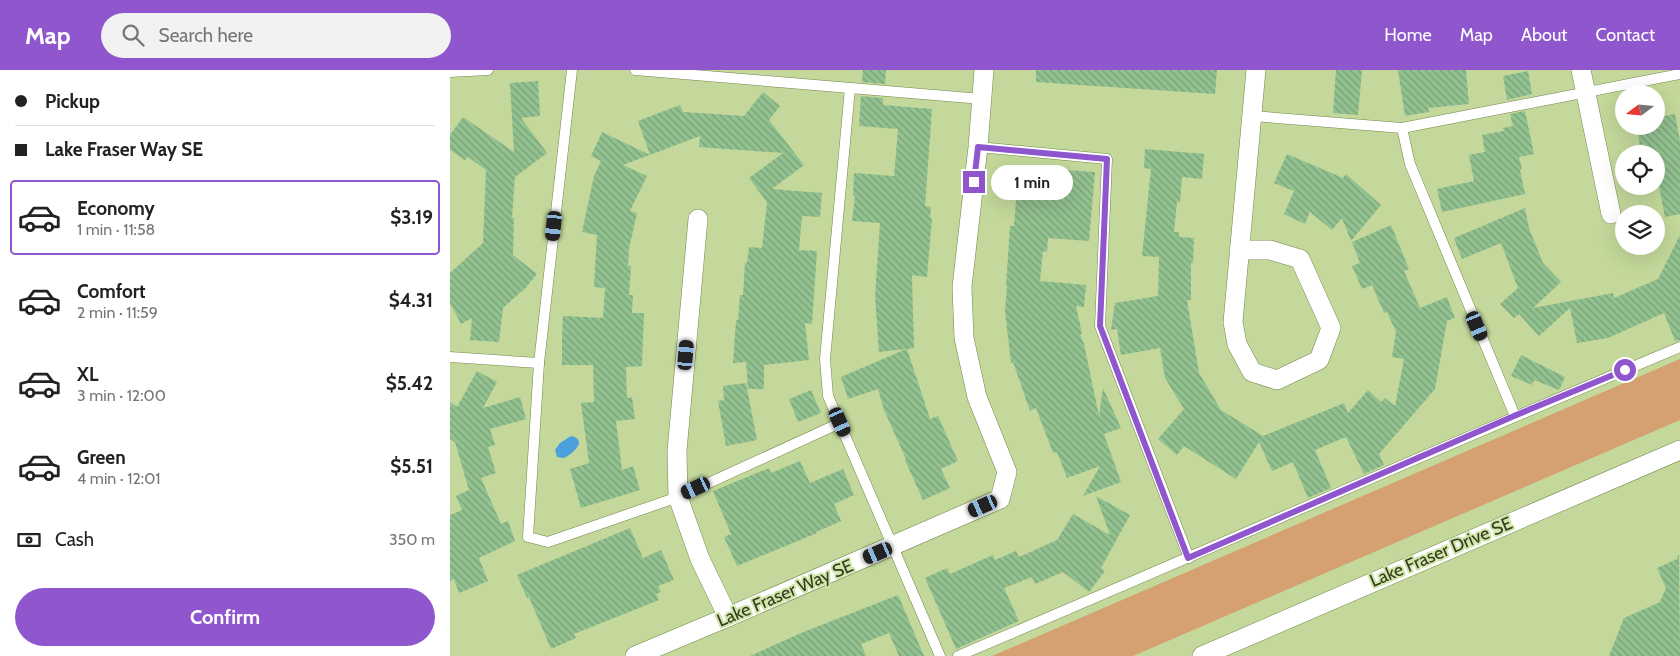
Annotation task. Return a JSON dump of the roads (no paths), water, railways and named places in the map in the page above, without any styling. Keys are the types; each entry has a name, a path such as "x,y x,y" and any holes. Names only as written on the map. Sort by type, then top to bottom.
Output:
{"street":[{"name":"Lake Fraser Way SE","path":"635,656 1000,499 1007,472 977,397 964,338 962,286 978,147 984,70"},
{"path":"1239,250 1270,250 1300,259 1331,328 1319,360 1276,380 1252,372 1237,344 1233,322 1239,250 1256,70"},
{"path":"1581,70 1611,214"},
{"path":"698,220 677,451 678,497 700,559 728,617"},
{"name":"Lake Fraser Drive SE","path":"1202,656 1680,450"}],"lane":[{"path":"450,72 488,70"},
{"path":"572,70 539,363 528,537 548,542 678,497 840,422"},
{"path":"635,70 982,99"},
{"path":"1252,116 1402,128 1680,74"},
{"path":"850,88 825,359 828,396 940,656"},
{"path":"1402,128 1410,164 1514,416"},
{"path":"978,147 1107,159 1100,326 1188,558"},
{"path":"958,656 1514,416 1680,347"},
{"path":"450,357 539,363"}],"water":[{"path":"571,436 579,441 577,447 564,458 557,457 555,450 560,443"}]}
